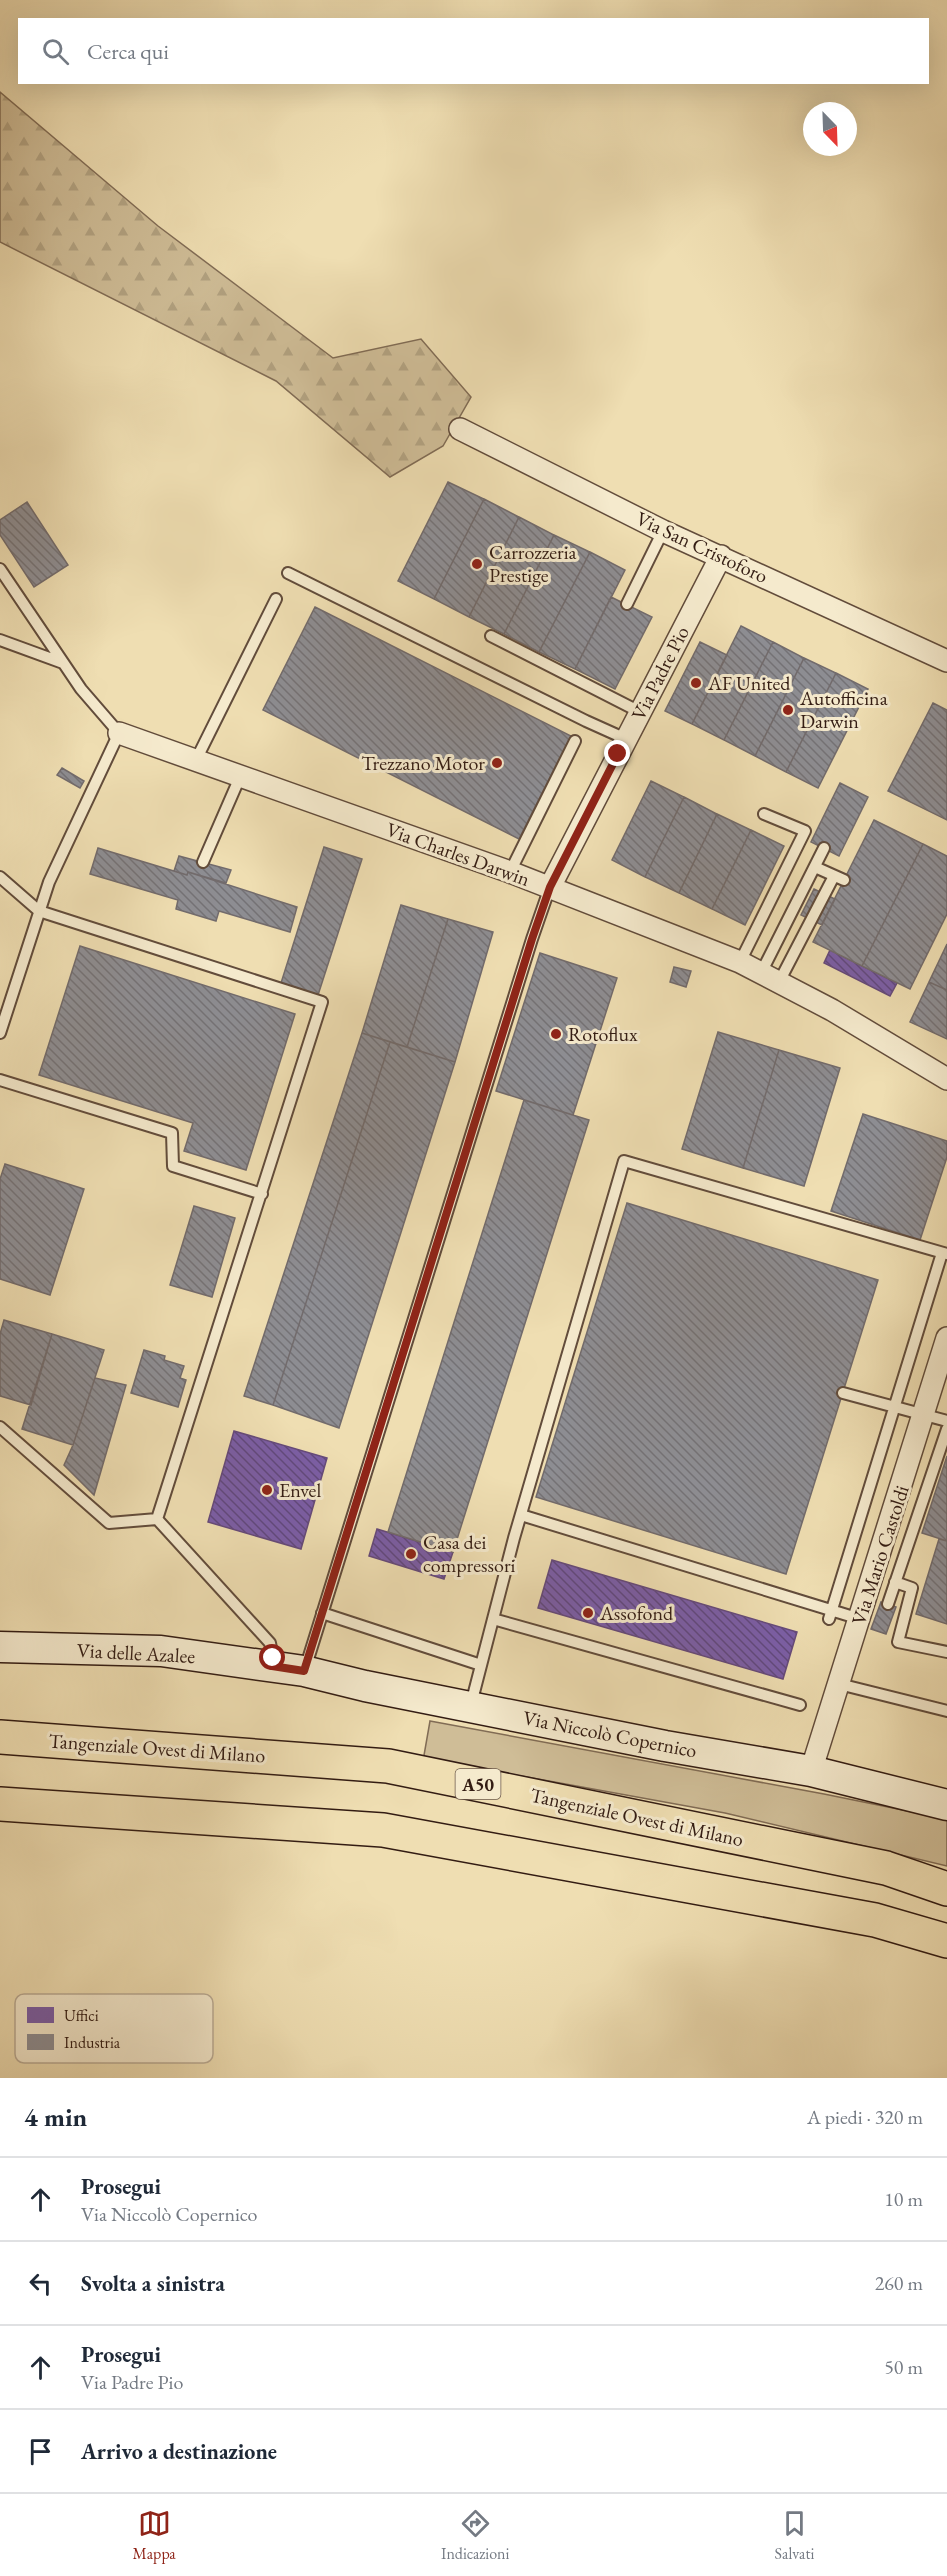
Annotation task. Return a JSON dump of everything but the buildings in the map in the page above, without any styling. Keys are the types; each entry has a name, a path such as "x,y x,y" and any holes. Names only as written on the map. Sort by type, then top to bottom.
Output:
{"highway":[{"name":"Tangenziale Ovest di Milano","path":"0,1737 388,1766 886,1868 947,1889"},
{"path":"0,1804 383,1830 875,1920 947,1941"}],"street":[{"name":"Via San Cristoforo","path":"460,429 663,531 947,662"},
{"name":"Via Padre Pio","path":"550,887 721,556"},
{"name":"Via Charles Darwin","path":"119,734 510,872 740,962 832,1010 947,1079"},
{"name":"Via Mario Castoldi","path":"812,1771 947,1338"},
{"name":"Via delle Azalee","path":"0,1647 161,1651 272,1666"},
{"name":"Via Niccolò Copernico","path":"272,1666 665,1746 812,1771 947,1805"}],"lane":[{"path":"627,604 663,531"},
{"path":"0,568 81,689 119,734 49,882 0,1033"},
{"path":"288,573 586,721 626,738"},
{"path":"195,762 276,599"},
{"path":"491,636 640,712"},
{"path":"0,640 63,663"},
{"path":"510,872 575,741"},
{"path":"203,862 240,777"},
{"path":"740,962 805,831 764,814"},
{"path":"770,977 824,848"},
{"path":"770,977 839,878 815,867"},
{"path":"0,877 39,911 322,1002 156,1519"},
{"path":"304,1671 550,887"},
{"path":"0,1080 172,1133 173,1166 262,1194"},
{"path":"470,1707 521,1515 624,1161 944,1254 830,1614"},
{"path":"577,1322 589,1325"},
{"path":"843,1393 947,1421"},
{"path":"0,1427 109,1523 156,1519"},
{"path":"888,1604 947,1429"},
{"path":"521,1515 830,1614 860,1619"},
{"path":"156,1519 270,1643 272,1666"},
{"path":"895,1582 912,1588 898,1642 947,1652"},
{"path":"322,1613 481,1665"},
{"path":"493,1619 800,1705"},
{"path":"839,1684 947,1711"}],"green space":[{"path":"0,92 158,226 333,358 421,339 471,397 443,446 390,477 276,381 0,242"},
{"path":"430,1721 947,1819 947,1866 725,1813 527,1777 423,1761"}],"place":[{"name":"Carrozzeria Prestige","path":"477,564"},
{"name":"AF United","path":"696,683"},
{"name":"Autofficina Darwin","path":"788,710"},
{"name":"Trezzano Motor","path":"497,763"},
{"name":"Rotoflux","path":"556,1034"},
{"name":"Envel","path":"267,1490"},
{"name":"Casa dei compressori","path":"411,1554"},
{"name":"Assofond","path":"588,1613"}],"route":[{"path":"273,1658 272,1666 304,1671 532,939 550,887 618,754"}]}
